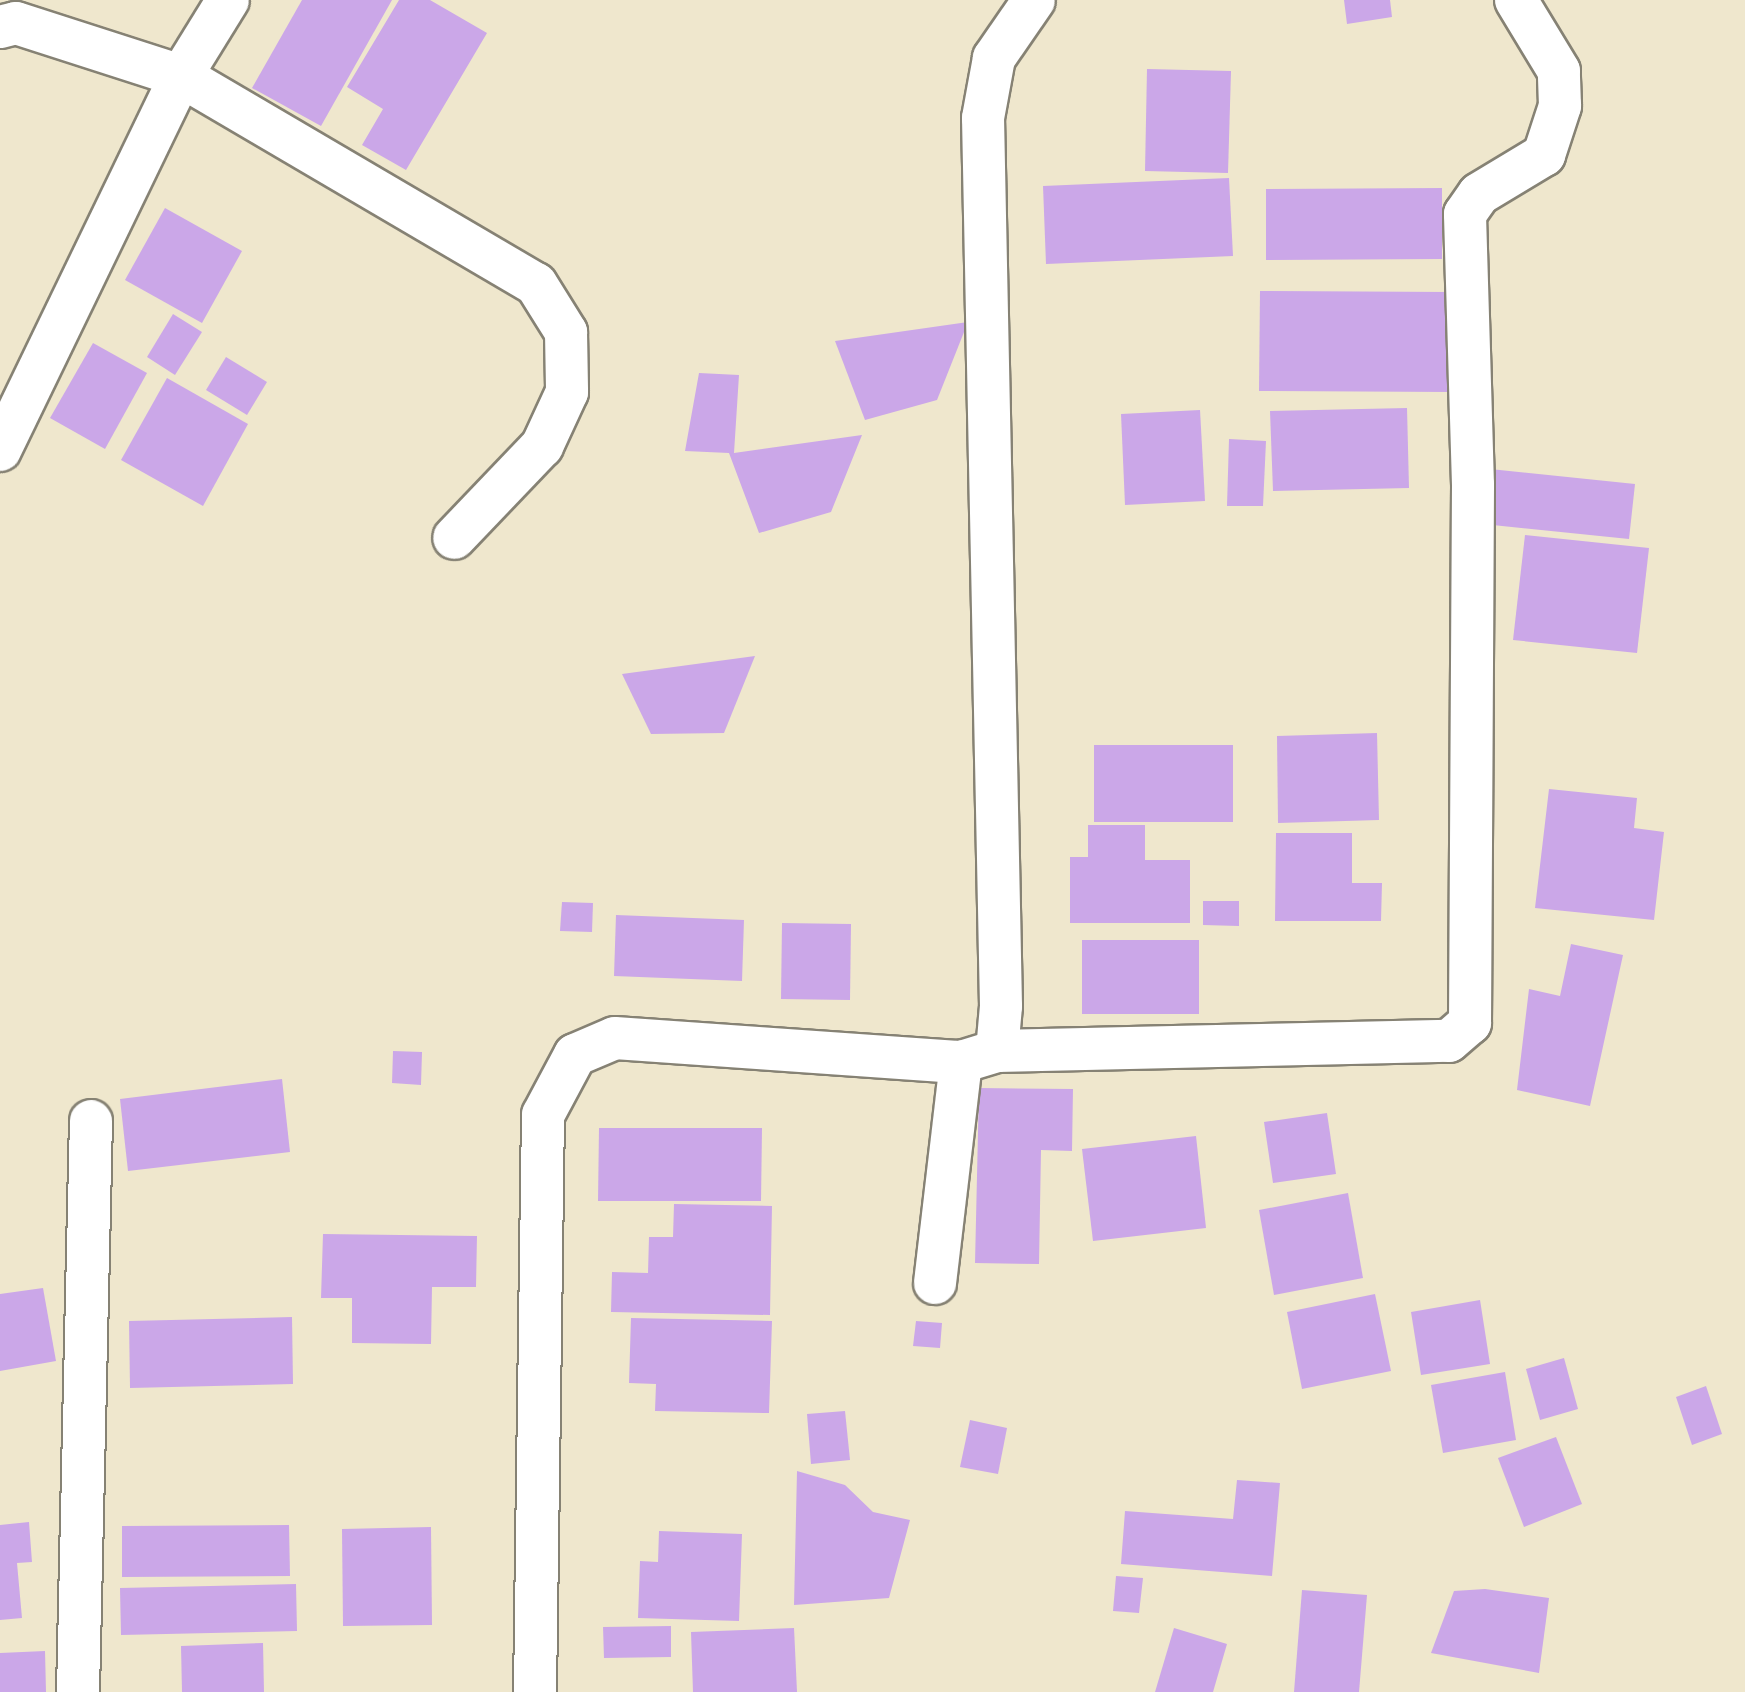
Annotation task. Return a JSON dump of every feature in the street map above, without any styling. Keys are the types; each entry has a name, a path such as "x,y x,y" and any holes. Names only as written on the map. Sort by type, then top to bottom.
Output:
{"street":[{"path":"0,450 181,76 228,0"},
{"path":"936,1282 979,1056 1001,986 983,118 994,58 1034,0"},
{"path":"535,1692 543,1115 558,1079 575,1055 615,1038 979,1056 1449,1041 1470,1022 1473,485 1465,214 1480,194 1544,155 1560,106 1559,71 1516,0"},
{"path":"0,27 16,24 181,76 536,284 566,332 567,392 542,446 454,538"},
{"path":"78,1692 91,1120"}],"building":[{"path":"302,0 392,0 321,126 252,88"},
{"path":"399,0 430,0 487,33 406,170 362,145 383,109 347,87"},
{"path":"1344,0 1390,0 1392,17 1347,24"},
{"path":"1147,69 1231,71 1228,173 1145,171"},
{"path":"1229,178 1233,256 1046,264 1043,186"},
{"path":"1442,188 1442,259 1266,260 1266,189"},
{"path":"165,208 242,251 202,323 125,280"},
{"path":"1260,291 1450,292 1449,392 1259,391"},
{"path":"173,314 202,332 175,375 147,357"},
{"path":"968,322 937,400 865,420 835,341"},
{"path":"93,343 147,373 105,449 50,418"},
{"path":"226,357 267,382 247,415 206,390"},
{"path":"699,373 739,375 734,453 862,435 831,512 759,533 729,453 685,451"},
{"path":"167,378 248,424 203,506 121,460"},
{"path":"1407,408 1409,488 1273,491 1270,411"},
{"path":"1200,410 1205,501 1125,505 1121,414"},
{"path":"1229,439 1266,441 1263,506 1227,506"},
{"path":"1490,469 1635,484 1629,539 1483,524"},
{"path":"1525,535 1649,548 1637,653 1513,640"},
{"path":"755,656 724,733 651,734 622,674"},
{"path":"1377,733 1379,820 1278,823 1277,736"},
{"path":"1094,745 1233,745 1233,822 1094,822"},
{"path":"1549,789 1637,798 1634,828 1664,832 1654,920 1535,908"},
{"path":"1088,825 1145,825 1145,860 1190,860 1190,923 1070,923 1070,857 1088,857"},
{"path":"1276,833 1352,833 1352,883 1382,883 1381,921 1275,921"},
{"path":"1203,901 1239,901 1239,926 1203,925"},
{"path":"562,902 593,903 592,932 560,931"},
{"path":"616,915 744,920 742,981 614,976"},
{"path":"782,923 851,924 850,1000 781,999"},
{"path":"1082,940 1199,940 1199,1014 1082,1014"},
{"path":"1571,944 1623,955 1590,1106 1517,1090 1529,989 1560,996"},
{"path":"393,1051 422,1052 421,1085 392,1083"},
{"path":"282,1079 290,1152 128,1171 120,1099"},
{"path":"979,1088 1073,1089 1072,1151 1041,1150 1039,1264 975,1263"},
{"path":"1327,1113 1336,1174 1273,1183 1264,1122"},
{"path":"599,1128 762,1128 761,1201 598,1201"},
{"path":"1196,1136 1206,1228 1093,1241 1082,1149"},
{"path":"1348,1193 1363,1278 1274,1295 1259,1210"},
{"path":"674,1204 772,1206 770,1315 611,1312 612,1272 648,1273 649,1237 673,1237"},
{"path":"323,1234 477,1236 476,1287 432,1287 431,1344 352,1343 352,1298 321,1298"},
{"path":"43,1288 56,1361 0,1371 0,1294"},
{"path":"1375,1294 1391,1371 1302,1389 1287,1312"},
{"path":"1480,1300 1490,1364 1421,1375 1411,1312"},
{"path":"292,1317 293,1384 130,1388 129,1321"},
{"path":"631,1318 772,1321 769,1413 655,1411 656,1384 629,1383"},
{"path":"916,1321 942,1323 940,1348 913,1346"},
{"path":"1564,1358 1578,1409 1540,1420 1526,1369"},
{"path":"1505,1372 1516,1440 1443,1453 1431,1385"},
{"path":"1706,1386 1722,1434 1692,1445 1676,1397"},
{"path":"845,1411 850,1460 811,1464 807,1414"},
{"path":"970,1420 1007,1428 998,1474 960,1467"},
{"path":"1556,1437 1582,1504 1524,1527 1498,1458"},
{"path":"797,1471 845,1485 873,1512 910,1520 889,1598 794,1605"},
{"path":"1237,1480 1280,1483 1272,1576 1121,1564 1125,1511 1233,1519"},
{"path":"29,1522 32,1562 17,1563 22,1618 0,1620 0,1525"},
{"path":"289,1525 290,1576 122,1577 122,1526"},
{"path":"431,1527 432,1625 343,1626 342,1529"},
{"path":"659,1531 742,1534 739,1621 638,1618 640,1561 658,1562"},
{"path":"1116,1576 1143,1578 1139,1613 1113,1611"},
{"path":"296,1584 297,1631 121,1635 120,1588"},
{"path":"1485,1589 1549,1598 1539,1673 1431,1653 1454,1591"},
{"path":"1302,1590 1367,1595 1359,1692 1294,1692"},
{"path":"671,1626 671,1657 604,1658 603,1627"},
{"path":"794,1628 797,1692 693,1692 691,1632"},
{"path":"1174,1628 1227,1644 1213,1692 1155,1692"},
{"path":"263,1643 264,1692 182,1692 181,1646"},
{"path":"45,1651 46,1692 0,1692 0,1653"}]}
